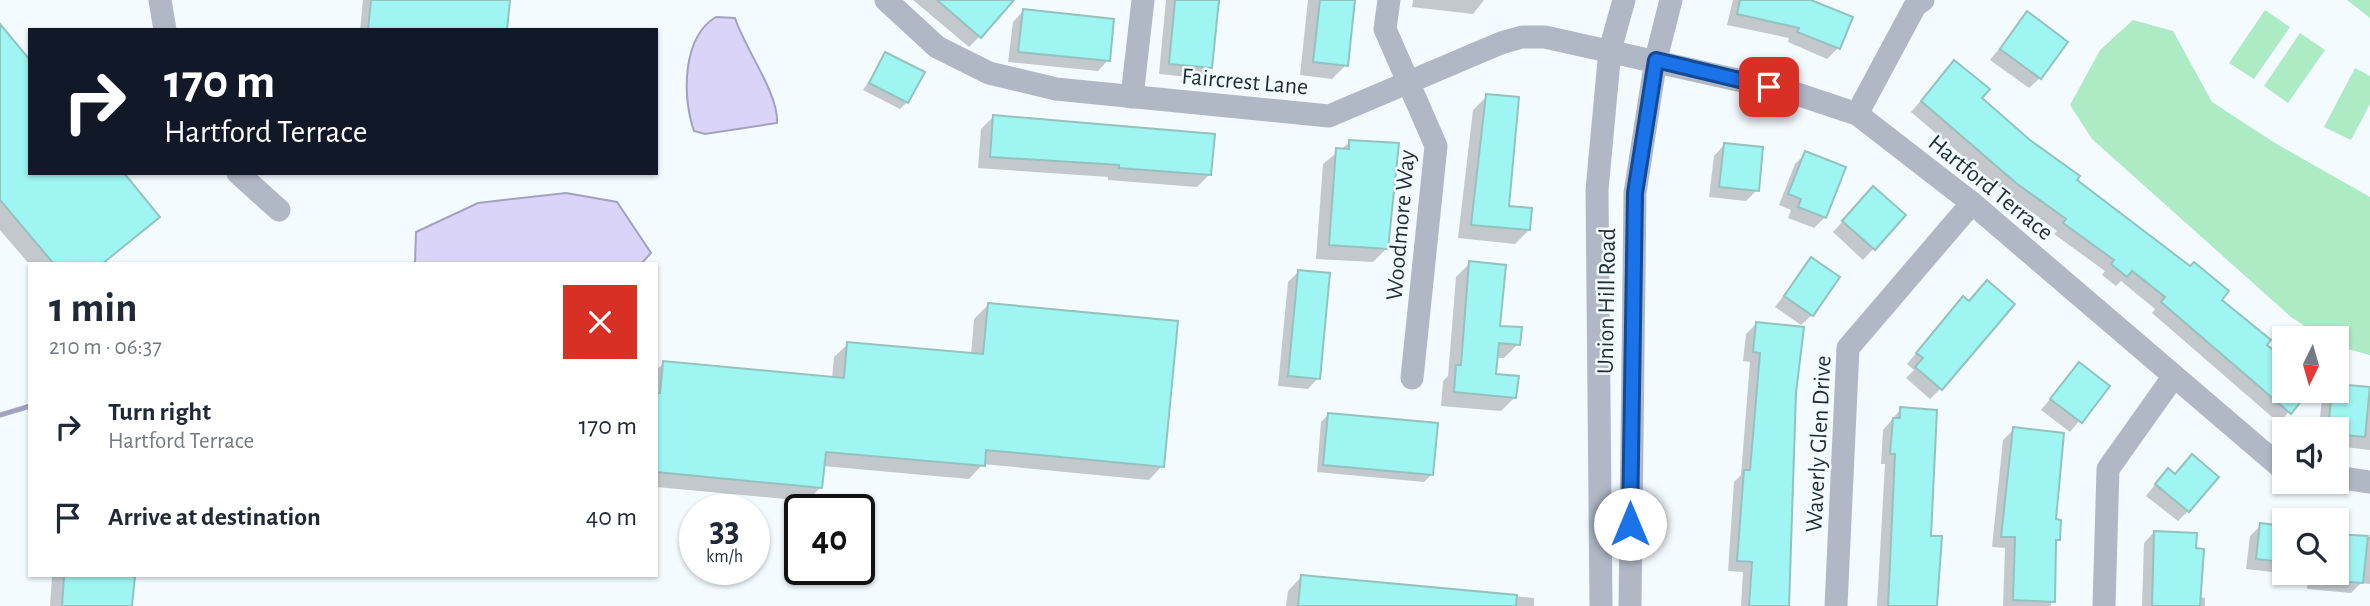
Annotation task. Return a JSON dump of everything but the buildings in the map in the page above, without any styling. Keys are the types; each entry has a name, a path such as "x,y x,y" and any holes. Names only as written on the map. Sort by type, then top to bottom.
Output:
{"street":[{"path":"160,0 165,28"},
{"name":"Faircrest Lane","path":"886,0 937,47 989,73 1056,89 1329,116 1522,37 1545,37 1610,50"},
{"path":"1132,97 1143,0"},
{"name":"Woodmore Way","path":"1389,0 1385,29 1436,146 1412,378"},
{"name":"Union Hill Road","path":"1601,606 1597,190 1610,50 1625,0"},
{"name":"Union Hill Road","path":"1630,606 1635,193 1656,60 1671,0"},
{"path":"1857,114 1915,6 1923,0"},
{"name":"Hartford Terrace","path":"1610,50 1791,92 1857,114 1972,203 2272,460"},
{"path":"240,175 279,210"},
{"name":"Waverly Glen Drive","path":"1836,606 1848,348 1972,203"},
{"path":"2104,606 2108,469 2174,376"},
{"path":"2349,479 2370,482"}],"green space":[{"path":"2347,0 2370,0 2370,18"},
{"path":"2265,10 2290,27 2254,79 2229,63"},
{"path":"2133,20 2173,31 2212,102 2275,143 2370,197 2370,355 2349,349 2349,326 2305,326 2291,317 2092,139 2070,105 2100,50"},
{"path":"2300,33 2325,50 2288,103 2264,86"},
{"path":"2355,68 2370,76 2370,104 2351,140 2324,127"}],"shaded area":[{"path":"716,17 735,18 773,99 777,123 705,134 694,131 687,85 691,53 705,26"},
{"path":"566,193 617,202 651,253 643,262 415,262 416,232 478,203"}],"waterway":[{"path":"0,415 28,407"}],"route":[{"path":"1630,524 1635,193 1656,60 1769,87"}]}
